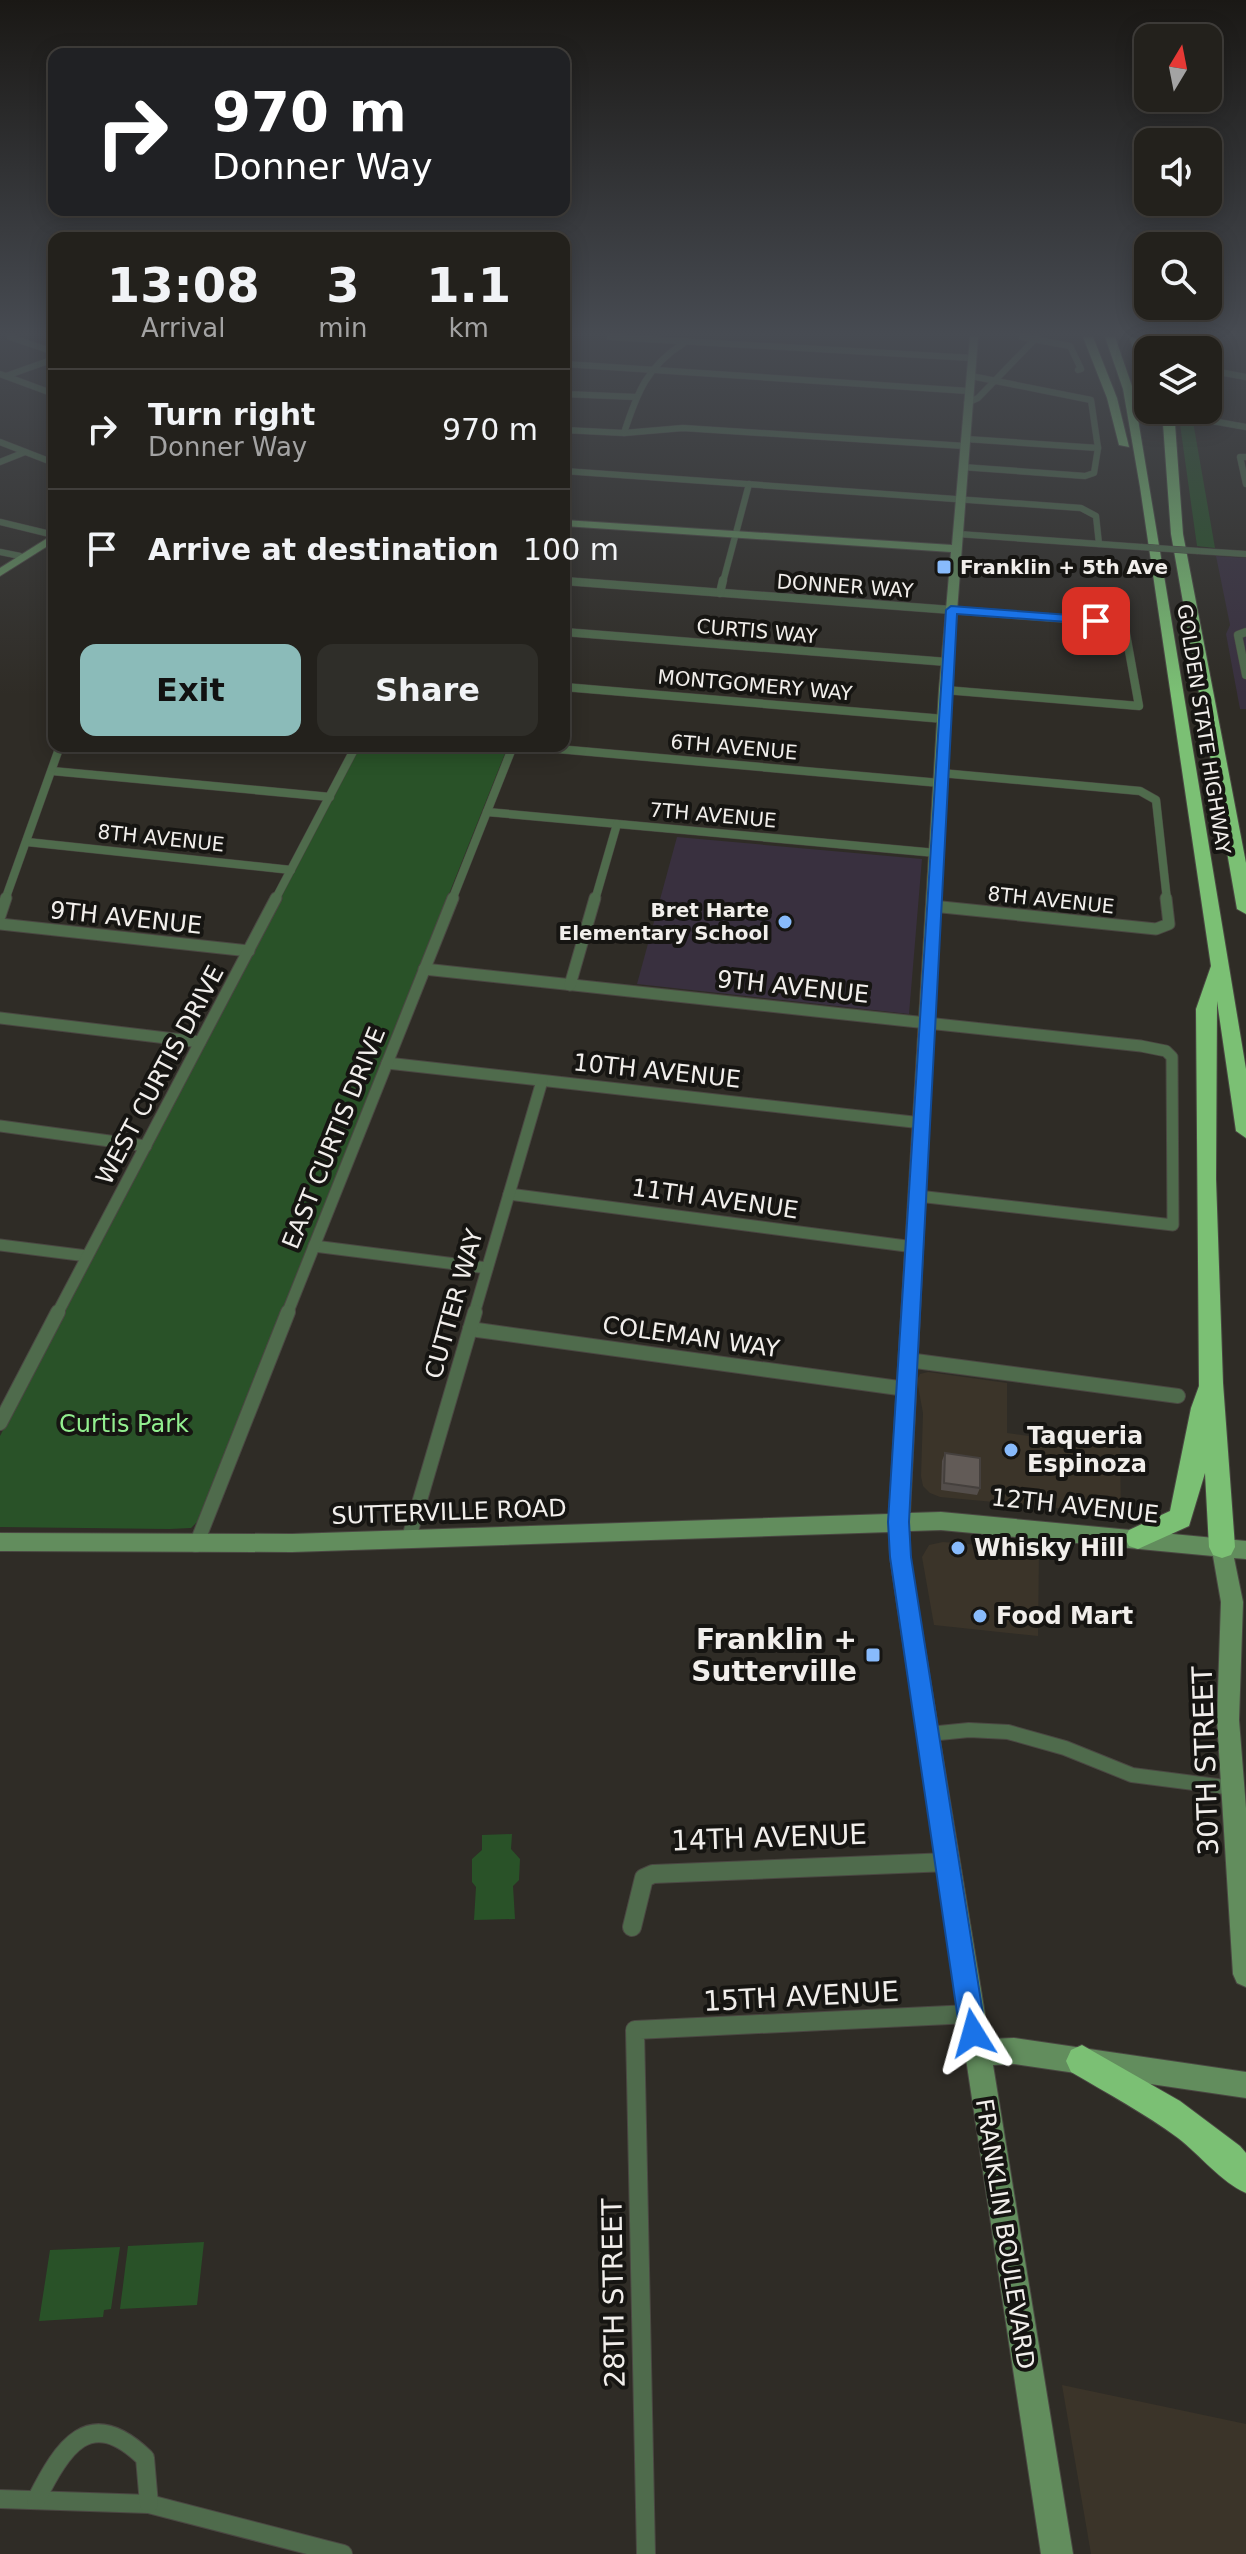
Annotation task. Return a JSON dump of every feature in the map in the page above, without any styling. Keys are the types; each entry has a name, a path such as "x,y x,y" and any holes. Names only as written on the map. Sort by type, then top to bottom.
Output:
{"highway":[{"path":"1126,456 1147,540"},
{"name":"GOLDEN STATE HIGHWAY","path":"1136,456 1147,540 1246,1131"},
{"path":"1164,456 1173,508"},
{"name":"GOLDEN STATE HIGHWAY","path":"1170,456 1173,508 1246,909"},
{"path":"1218,966 1205,1009 1211,1383 1234,1549"},
{"path":"1138,1538 1180,1518 1189,1498 1197,1421 1211,1383"},
{"path":"1082,2061 1181,2118 1222,2150 1246,2176"}],"main road":[{"name":"FRANKLIN BOULEVARD","path":"964,456 932,906 899,1522 900,1557 1057,2554"},
{"path":"570,523 918,548 957,545"},
{"path":"0,573 20,556 48,540"},
{"name":"SUTTERVILLE ROAD","path":"0,1542 196,1545 408,1541 899,1522"},
{"name":"12TH AVENUE","path":"899,1522 980,1523 1234,1549"},
{"name":"30TH STREET","path":"1234,1549 1228,1704 1246,1974"},
{"path":"976,2052 1014,2051 1246,2085"}],"street":[{"path":"962,467 1085,476 1094,473 1097,456"},
{"path":"1245,456 1240,457 1246,484"},
{"path":"570,471 960,498 1091,511 1096,516 1099,544"},
{"path":"720,593 749,484"},
{"path":"0,522 48,534"},
{"path":"957,545 1099,544 1147,540 1198,551 1246,554"},
{"path":"0,552 20,556"},
{"name":"DONNER WAY","path":"570,581 1124,623 1139,706 945,690"},
{"name":"CURTIS WAY","path":"570,632 947,662"},
{"path":"1243,632 1238,635 1246,675"},
{"name":"MONTGOMERY WAY","path":"570,688 944,719"},
{"name":"6TH AVENUE","path":"570,750 1140,791 1156,800 1169,924 1166,928"},
{"path":"0,916 58,752"},
{"name":"WEST CURTIS DRIVE","path":"0,1423 353,752"},
{"name":"EAST CURTIS DRIVE","path":"196,1545 511,752"},
{"path":"52,771 330,797"},
{"name":"7TH AVENUE","path":"487,812 936,853"},
{"path":"570,985 617,824"},
{"name":"8TH AVENUE","path":"27,842 291,870"},
{"name":"8TH AVENUE","path":"932,906 1166,928"},
{"name":"9TH AVENUE","path":"0,924 249,951"},
{"name":"9TH AVENUE","path":"424,969 926,1021 1156,1049 1172,1057 1173,1225 918,1196"},
{"path":"0,1018 200,1042"},
{"name":"10TH AVENUE","path":"387,1063 922,1123"},
{"name":"CUTTER WAY","path":"408,1541 542,1081"},
{"path":"0,1126 146,1146"},
{"name":"11TH AVENUE","path":"509,1194 914,1247"},
{"path":"0,1245 87,1256"},
{"path":"314,1246 487,1268"},
{"name":"COLEMAN WAY","path":"470,1329 906,1389"},
{"path":"908,1360 1178,1396"},
{"path":"929,1734 958,1728 1003,1730 1039,1738 1128,1773 1190,1785 1233,1788"},
{"name":"14TH AVENUE","path":"632,1927 644,1878 653,1874 949,1862"},
{"name":"15TH AVENUE","path":"635,2030 970,2014"},
{"name":"28TH STREET","path":"635,2030 646,2554"},
{"path":"36,2500 52,2467 72,2444 97,2432 122,2438 145,2458 149,2504"},
{"path":"0,2500 149,2504 343,2554"}],"shaded area":[{"path":"1216,556 1246,558 1246,709 1240,709 1226,634 1230,625"},
{"name":"Bret Harte Elementary School","path":"677,837 922,859 909,1014 637,984"},
{"path":"928,1372 1007,1383 1007,1433 1120,1448 1121,1514 940,1497 930,1493 923,1486 921,1476 923,1413 917,1380 920,1374"},
{"path":"943,1542 1039,1550 1038,1636 934,1625 922,1557 929,1545"},
{"path":"1062,2385 1246,2424 1246,2554 1091,2554"}],"green space":[{"path":"1184,456 1199,456 1215,548 1197,546"},
{"name":"Curtis Park","path":"356,752 506,752 200,1519 191,1528 169,1529 0,1527 0,1436"},
{"path":"512,1834 511,1849 520,1859 519,1880 513,1886 515,1919 474,1920 476,1887 472,1882 472,1859 482,1850 482,1835"},
{"path":"204,2242 197,2305 120,2309 128,2246"},
{"path":"120,2247 111,2309 104,2310 103,2317 39,2321 50,2250"}],"building":[{"path":"945,1453 980,1458 980,1488 944,1483"}],"place":[{"name":"Franklin + 5th Ave","path":"944,567"},
{"name":"Bret Harte Elementary School","path":"785,922"},
{"name":"Taqueria Espinoza","path":"1011,1450"},
{"name":"Whisky Hill","path":"958,1548"},
{"name":"Food Mart","path":"980,1616"},
{"name":"Franklin + Sutterville","path":"873,1655"}],"route":[{"path":"973,2033 900,1557 899,1522 951,610 1096,621"}]}
